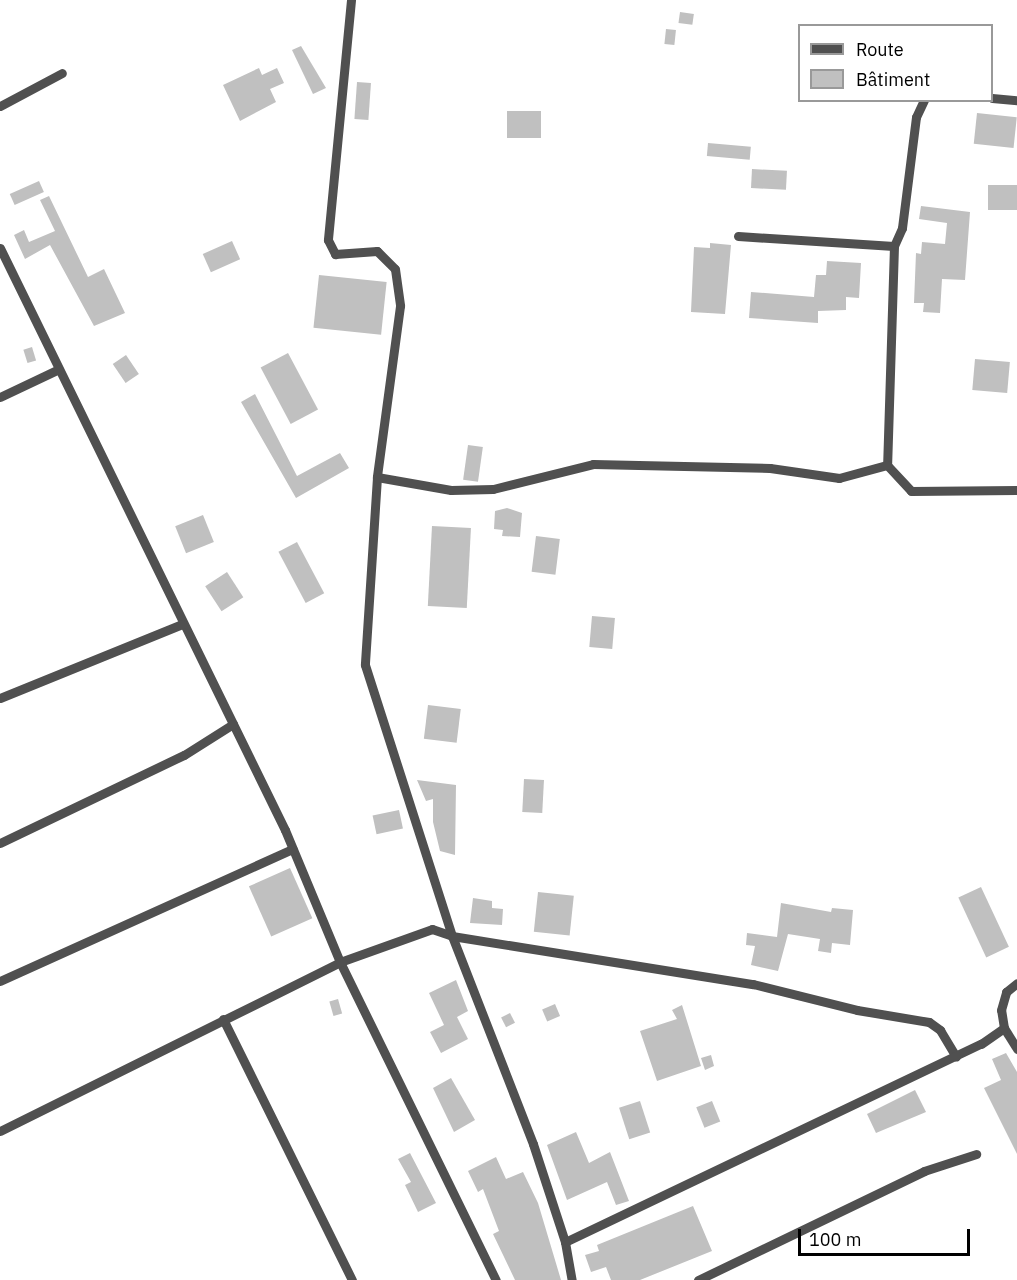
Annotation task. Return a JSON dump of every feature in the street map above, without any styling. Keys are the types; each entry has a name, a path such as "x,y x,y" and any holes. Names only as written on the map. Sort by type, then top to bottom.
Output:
{"street":[{"path":"351,0 328,240 335,254 377,251 395,270 400,306 377,477 365,666 452,936 533,1144 565,1242 572,1280"},
{"path":"0,106 62,73"},
{"path":"993,98 1017,100"},
{"path":"923,102 916,117 902,228 894,246 887,465 911,492 1017,490"},
{"path":"738,236 894,246"},
{"path":"0,248 182,624 233,724 293,849 340,962 496,1280"},
{"path":"0,397 59,369"},
{"path":"377,477 451,490 482,489 593,464 770,468 839,478 887,465"},
{"path":"0,698 182,624"},
{"path":"0,843 184,754 233,724"},
{"path":"0,981 293,849"},
{"path":"0,1131 340,962 415,933 432,929 452,936 753,984 857,1010 919,1019 935,1025 956,1057"},
{"path":"1017,983 1006,992 1001,1010 1004,1028 1017,1049"},
{"path":"223,1019 352,1280"},
{"path":"565,1242 956,1057 1004,1028"},
{"path":"698,1280 924,1171 976,1154"}],"building":[{"path":"680,12 694,14 692,25 678,23"},
{"path":"666,29 676,30 674,45 664,44"},
{"path":"301,46 326,88 313,94 292,50"},
{"path":"259,68 262,75 277,68 284,83 270,89 276,102 240,121 223,85"},
{"path":"357,82 371,83 368,120 354,119"},
{"path":"507,111 541,111 541,138 507,138"},
{"path":"977,113 1017,117 1014,148 974,144"},
{"path":"708,143 751,147 750,160 707,156"},
{"path":"752,169 787,171 786,190 751,188"},
{"path":"39,181 44,192 15,205 10,194"},
{"path":"988,185 1017,185 1017,210 988,210"},
{"path":"49,196 88,277 104,269 125,313 94,326 50,245 25,259 14,235 24,230 29,242 55,231 40,200"},
{"path":"921,206 970,212 965,280 942,279 940,313 923,312 924,303 914,303 916,253 921,254 922,242 945,244 947,223 919,219"},
{"path":"232,241 240,259 211,272 203,254"},
{"path":"710,243 731,245 725,314 691,312 694,247 710,248"},
{"path":"827,261 861,263 859,298 846,297 846,310 818,311 818,323 749,318 751,292 814,297 816,275 826,275"},
{"path":"319,275 387,282 381,335 313,328"},
{"path":"32,347 36,360 27,363 23,350"},
{"path":"288,353 318,410 291,424 261,368"},
{"path":"126,355 139,374 126,383 113,364"},
{"path":"975,359 1010,362 1007,393 972,390"},
{"path":"255,394 297,476 340,453 349,468 296,498 241,402"},
{"path":"468,445 483,447 478,482 463,480"},
{"path":"507,508 522,513 520,537 502,536 503,530 494,529 495,511"},
{"path":"203,515 214,542 186,553 175,526"},
{"path":"432,526 471,528 467,608 428,606"},
{"path":"536,536 560,539 555,575 532,572"},
{"path":"297,542 324,593 306,603 278,552"},
{"path":"227,572 243,597 222,611 205,586"},
{"path":"592,616 615,618 612,649 589,647"},
{"path":"428,705 461,709 457,743 424,739"},
{"path":"524,779 544,780 542,813 522,812"},
{"path":"417,780 456,785 455,855 440,851 433,822 433,799 426,801"},
{"path":"399,810 403,829 377,834 373,816"},
{"path":"290,868 312,918 271,937 249,886"},
{"path":"981,887 1009,947 986,957 958,898"},
{"path":"538,892 574,896 570,936 534,932"},
{"path":"473,898 492,901 492,908 503,909 502,925 470,923"},
{"path":"781,903 831,912 832,908 853,910 850,945 832,943 831,953 818,951 820,939 788,934 778,971 751,965 755,946 746,945 747,933 777,937"},
{"path":"456,980 468,1011 457,1017 468,1039 441,1053 430,1032 444,1025 429,993"},
{"path":"338,999 342,1013 333,1016 329,1001"},
{"path":"555,1004 560,1016 547,1021 542,1009"},
{"path":"682,1005 701,1066 657,1081 640,1031 677,1019 672,1010"},
{"path":"510,1013 515,1023 506,1027 501,1018"},
{"path":"1006,1053 1017,1072 1017,1154 984,1088 1001,1080 992,1059"},
{"path":"711,1055 714,1066 705,1070 701,1058"},
{"path":"451,1078 475,1120 454,1132 433,1088"},
{"path":"915,1090 926,1112 876,1133 867,1114"},
{"path":"640,1101 650,1132 629,1139 619,1108"},
{"path":"712,1101 720,1121 704,1128 696,1107"},
{"path":"576,1132 589,1163 610,1152 629,1201 616,1205 607,1182 567,1200 547,1145"},
{"path":"410,1153 436,1203 418,1212 405,1185 411,1182 398,1159"},
{"path":"496,1157 506,1179 523,1172 538,1203 561,1280 515,1280 493,1234 499,1231 483,1189 478,1192 468,1171"},
{"path":"693,1206 712,1251 640,1280 611,1280 606,1267 591,1272 585,1255 599,1251 597,1245"}]}
